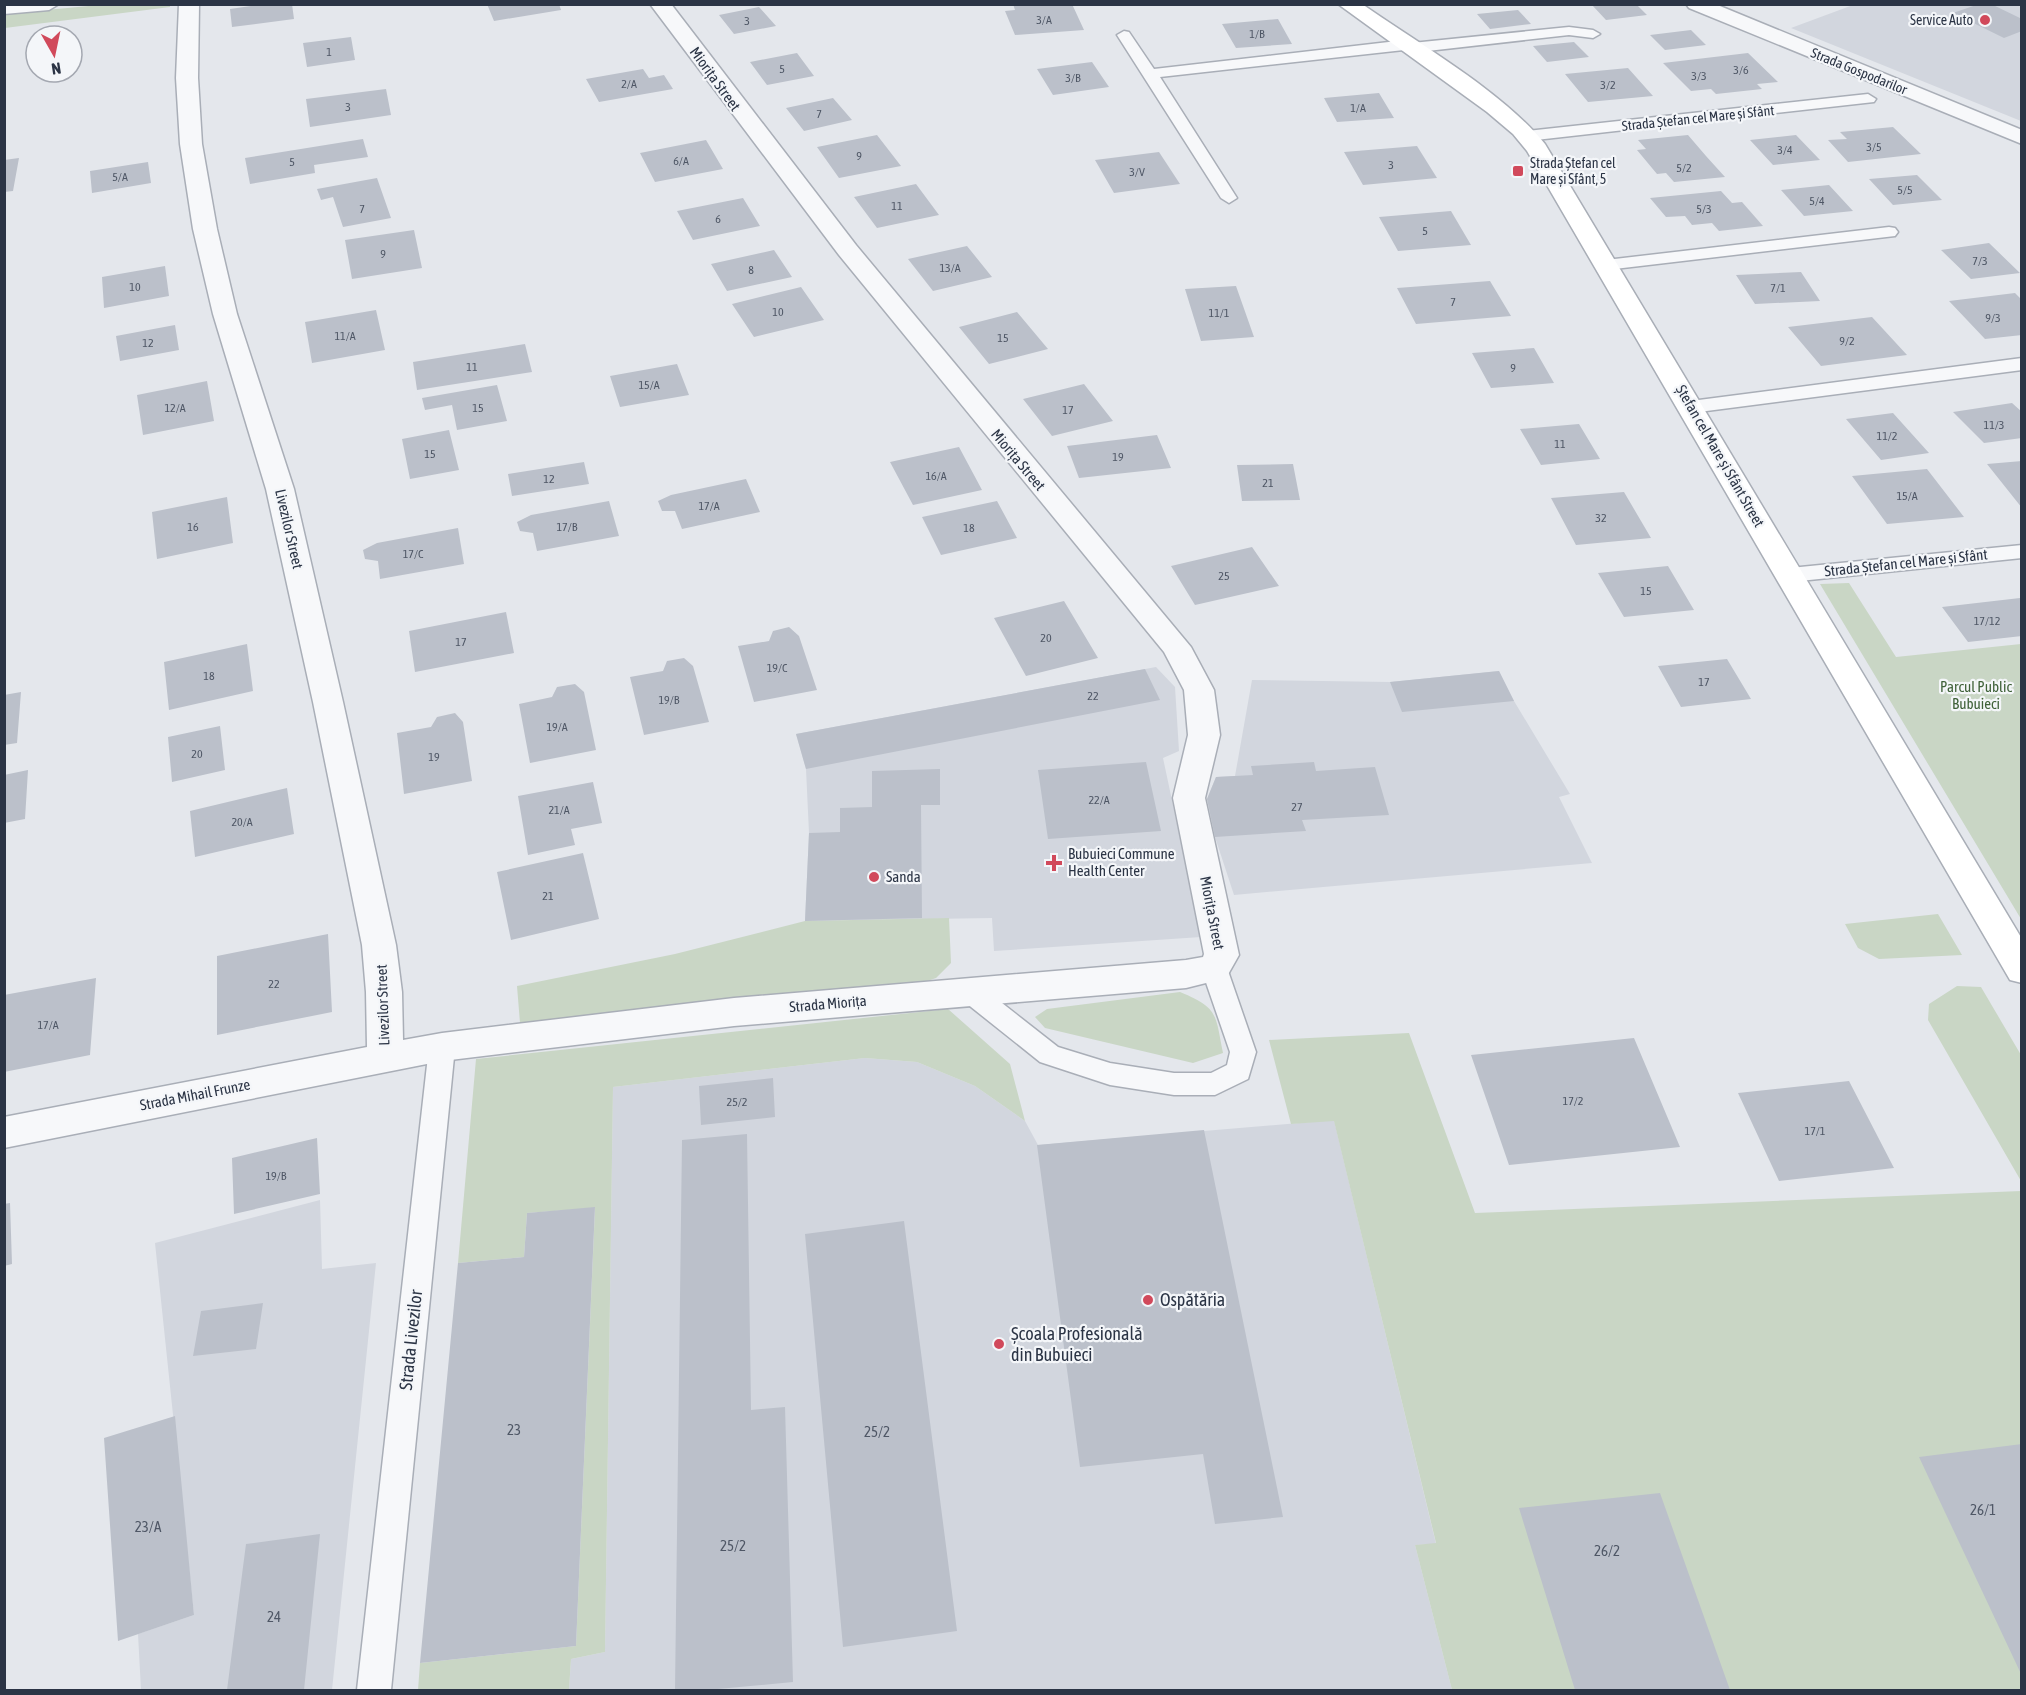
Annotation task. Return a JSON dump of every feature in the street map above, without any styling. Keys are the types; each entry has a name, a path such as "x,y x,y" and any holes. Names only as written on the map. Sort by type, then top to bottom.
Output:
{"street":[{"path":"4,8 49,4"},
{"name":"Livezilor Street","path":"189,4 187,78 191,144 205,229 225,314 280,489 326,691 379,945 384,992 385,1057"},
{"name":"Miorița Street","path":"660,4 753,131 891,308 1176,647 1199,690 1204,735 1189,798 1222,955 1214,968"},
{"name":"Ștefan cel Mare și Sfânt Street","path":"1348,4 1495,107 1527,136 1692,407 2017,956"},
{"name":"Strada Gospodarilor","path":"1695,4 2022,138"},
{"name":"Strada Miorița","path":"442,1047 734,1012 1186,974 1214,968"},
{"path":"385,1057 442,1047"},
{"name":"Strada Mihail Frunze","path":"4,1134 385,1057"}],"lane":[{"path":"1150,74 1569,31 1593,34"},
{"path":"1124,35 1228,198"},
{"name":"Strada Ștefan cel Mare și Sfânt","path":"1527,136 1868,99"},
{"path":"1606,265 1889,232"},
{"path":"1692,407 2022,364"},
{"name":"Strada Ștefan cel Mare și Sfânt","path":"1790,575 2022,551"},
{"path":"970,992 1049,1054 1110,1074 1174,1084 1215,1084 1239,1071 1243,1052 1214,968"},
{"name":"Strada Livezilor","path":"374,1690 442,1047"}],"shaded area":[{"path":"1853,5 2021,5 2021,121 1791,28"},
{"name":"Bubuieci Commune Health Center","path":"1156,667 1175,687 1179,751 1163,758 1201,937 994,951 992,918 805,921 809,833 806,769 796,734"},
{"path":"1499,671 1514,701 1570,794 1559,797 1592,863 1234,895 1215,837 1207,799 1216,777 1235,776 1252,680 1390,682"},
{"name":"Școala Profesională din Bubuieci","path":"865,1058 917,1062 975,1086 1025,1121 1038,1145 1334,1120 1436,1544 1415,1545 1452,1690 569,1690 571,1659 605,1652 613,1087"},
{"path":"320,1200 322,1269 376,1263 332,1690 141,1690 138,1634 194,1615 155,1243"}],"green space":[{"path":"99,5 170,5 170,7 5,28 4,14"},
{"name":"Parcul Public Bubuieci","path":"1849,583 1896,657 2021,644 2021,919 1820,584"},
{"path":"1938,914 1962,955 1879,959 1858,948 1845,924"},
{"path":"949,918 951,963 936,978 907,988 520,1023 517,986 675,954 805,921"},
{"path":"1957,986 1981,987 2021,1055 2021,1181 1928,1020 1929,1004"},
{"path":"1180,992 1209,1008 1216,1021 1223,1053 1193,1063 1045,1028 1035,1017 1047,1009"},
{"path":"948,1009 1010,1064 1025,1121 975,1086 917,1062 865,1058 613,1087 605,1652 571,1659 569,1690 418,1690 420,1663 576,1646 595,1208 527,1213 524,1257 458,1263 476,1059"},
{"path":"1409,1033 1475,1213 2021,1191 2021,1690 1452,1690 1415,1545 1436,1543 1334,1121 1291,1124 1269,1040"}],"building":[{"path":"264,4 292,4 294,19 232,27 230,9"},
{"path":"487,4 559,4 561,10 494,21"},
{"path":"1013,4 1072,4 1084,30 1015,35 1005,11 1015,10"},
{"path":"1636,4 1647,15 1606,20 1592,5"},
{"path":"1979,4 1991,4 2022,19 2022,31 2004,38 1953,13"},
{"path":"759,7 776,26 734,34 719,15"},
{"path":"1518,10 1531,24 1490,29 1477,14"},
{"path":"1278,19 1292,44 1236,48 1222,24"},
{"path":"1691,30 1706,45 1665,50 1650,35"},
{"path":"351,37 355,60 307,67 303,43"},
{"path":"1574,42 1589,57 1547,62 1533,46"},
{"path":"797,53 814,76 767,85 750,62"},
{"path":"1748,53 1778,82 1757,84 1762,89 1716,94 1711,89 1691,91 1663,63"},
{"path":"1092,62 1109,87 1053,95 1037,69"},
{"path":"1628,68 1653,96 1588,102 1565,74"},
{"path":"643,69 649,78 664,75 673,89 599,102 586,79"},
{"path":"386,89 391,115 310,127 306,99"},
{"path":"1379,93 1394,118 1337,122 1324,98"},
{"path":"833,98 852,120 804,131 786,108"},
{"path":"1893,127 1921,154 1848,162 1828,140 1847,139 1840,132"},
{"path":"877,135 901,166 839,178 817,147"},
{"path":"1688,135 1725,177 1674,182 1666,173 1657,174 1637,150 1646,149 1638,140"},
{"path":"1796,135 1820,160 1773,165 1750,140"},
{"path":"363,139 368,157 314,165 315,173 250,184 245,158"},
{"path":"706,140 723,169 655,182 640,153"},
{"path":"1417,146 1437,178 1363,185 1344,152"},
{"path":"1159,152 1180,184 1114,193 1095,160"},
{"path":"19,158 13,191 4,192 4,160"},
{"path":"148,162 151,183 92,193 90,171"},
{"path":"1917,175 1942,200 1893,205 1869,179"},
{"path":"377,178 391,218 343,227 333,197 321,200 317,189"},
{"path":"916,184 939,215 877,228 854,197"},
{"path":"1829,185 1853,211 1804,216 1781,190"},
{"path":"1721,191 1732,203 1742,202 1763,226 1719,231 1712,223 1692,225 1685,216 1666,217 1650,198"},
{"path":"743,198 760,226 693,240 677,211"},
{"path":"1451,211 1471,245 1398,251 1379,217"},
{"path":"414,230 422,268 352,279 345,240"},
{"path":"1989,243 2020,273 1971,279 1941,250"},
{"path":"967,246 992,277 933,291 908,259"},
{"path":"774,250 792,277 727,291 711,264"},
{"path":"165,266 169,296 104,308 102,277"},
{"path":"1801,272 1820,301 1755,304 1736,275"},
{"path":"1490,281 1511,316 1416,324 1397,288"},
{"path":"1236,286 1254,337 1201,341 1185,289"},
{"path":"801,287 824,320 754,337 732,304"},
{"path":"2015,293 2022,300 2022,335 1985,339 1949,301"},
{"path":"376,310 385,350 312,363 305,322"},
{"path":"1017,312 1048,349 989,364 959,327"},
{"path":"1872,317 1907,355 1821,366 1788,327"},
{"path":"175,325 179,350 120,361 116,336"},
{"path":"525,344 532,372 417,390 413,362"},
{"path":"1534,348 1554,383 1491,388 1472,353"},
{"path":"677,364 689,395 620,407 610,376"},
{"path":"207,381 214,421 143,435 137,395"},
{"path":"1084,384 1113,421 1052,436 1023,399"},
{"path":"497,385 507,421 457,430 452,405 425,410 422,398"},
{"path":"2012,403 2022,412 2022,438 1984,443 1953,412"},
{"path":"1893,413 1929,453 1881,460 1846,419"},
{"path":"1579,424 1600,459 1541,465 1520,429"},
{"path":"449,430 459,470 410,479 402,439"},
{"path":"1157,435 1171,468 1079,478 1067,446"},
{"path":"959,447 982,490 913,505 890,462"},
{"path":"2022,461 2022,508 1987,464"},
{"path":"584,462 589,484 512,496 508,474"},
{"path":"1293,464 1300,500 1242,501 1237,465"},
{"path":"1927,469 1964,517 1887,524 1852,476"},
{"path":"746,479 760,512 682,529 675,511 662,511 658,501 671,495"},
{"path":"1624,492 1651,538 1576,545 1551,498"},
{"path":"227,497 233,543 157,559 152,512"},
{"path":"609,501 619,536 537,551 533,533 520,531 517,522 531,515"},
{"path":"997,501 1017,538 941,555 922,517"},
{"path":"458,528 464,564 380,579 378,561 365,559 363,550 377,543"},
{"path":"1252,547 1279,586 1195,605 1171,566"},
{"path":"1668,566 1694,610 1624,617 1598,573"},
{"path":"2020,598 2022,636 1968,642 1942,607"},
{"path":"1064,601 1098,658 1026,676 994,618"},
{"path":"506,612 514,653 415,672 409,631"},
{"path":"789,627 799,636 817,690 754,702 738,646 769,641 773,631"},
{"path":"247,644 253,691 169,710 164,662"},
{"path":"684,658 693,666 709,722 644,735 630,677 663,671 667,661"},
{"path":"1727,659 1751,699 1681,707 1658,666"},
{"path":"1145,669 1160,700 806,769 796,734"},
{"path":"1499,671 1514,701 1402,712 1390,682"},
{"path":"575,684 584,692 596,750 530,763 519,704 552,697 557,687"},
{"path":"21,692 17,743 4,745 4,695"},
{"path":"455,713 463,722 472,781 404,794 397,733 431,727 437,717"},
{"path":"220,726 225,770 172,782 168,737"},
{"path":"1146,762 1161,831 1048,839 1038,770"},
{"path":"1314,762 1316,771 1375,767 1389,815 1302,820 1306,831 1215,837 1207,799 1216,777 1253,775 1251,766"},
{"path":"940,769 940,805 921,805 922,918 805,921 809,833 840,832 840,808 872,807 872,771"},
{"path":"28,770 25,819 4,823 4,775"},
{"path":"593,782 602,823 571,829 575,845 528,855 518,796"},
{"path":"287,788 294,834 195,857 190,811"},
{"path":"583,853 599,919 511,940 497,872"},
{"path":"328,934 332,1012 217,1035 217,956"},
{"path":"96,978 90,1055 4,1072 4,995"},
{"path":"1634,1038 1680,1147 1509,1165 1471,1055"},
{"path":"773,1078 775,1117 701,1125 699,1086"},
{"path":"1849,1081 1894,1168 1779,1181 1738,1093"},
{"name":"Ospătăria","path":"1204,1130 1283,1517 1215,1524 1203,1454 1080,1467 1037,1145"},
{"path":"747,1134 751,1410 785,1407 793,1682 707,1690 675,1690 682,1140"},
{"path":"317,1138 320,1194 234,1214 232,1158"},
{"path":"10,1203 12,1264 4,1266 4,1204"},
{"path":"595,1207 576,1646 420,1663 458,1263 524,1257 527,1213"},
{"path":"904,1221 957,1631 843,1647 805,1234"},
{"path":"263,1303 256,1349 193,1356 201,1311"},
{"path":"175,1416 194,1615 118,1641 104,1438"},
{"path":"2022,1444 2022,1676 1919,1457"},
{"path":"1660,1493 1730,1690 1575,1690 1519,1508"},
{"path":"320,1534 304,1690 227,1690 246,1544"}],"place":[{"name":"Service Auto","path":"1985,20"},
{"name":"Strada Ștefan cel Mare și Sfânt, 5","path":"1518,171"},
{"name":"Bubuieci Commune Health Center","path":"1054,863"},
{"name":"Sanda","path":"874,877"},
{"name":"Ospătăria","path":"1148,1300"},
{"name":"Școala Profesională din Bubuieci","path":"999,1344"}]}
